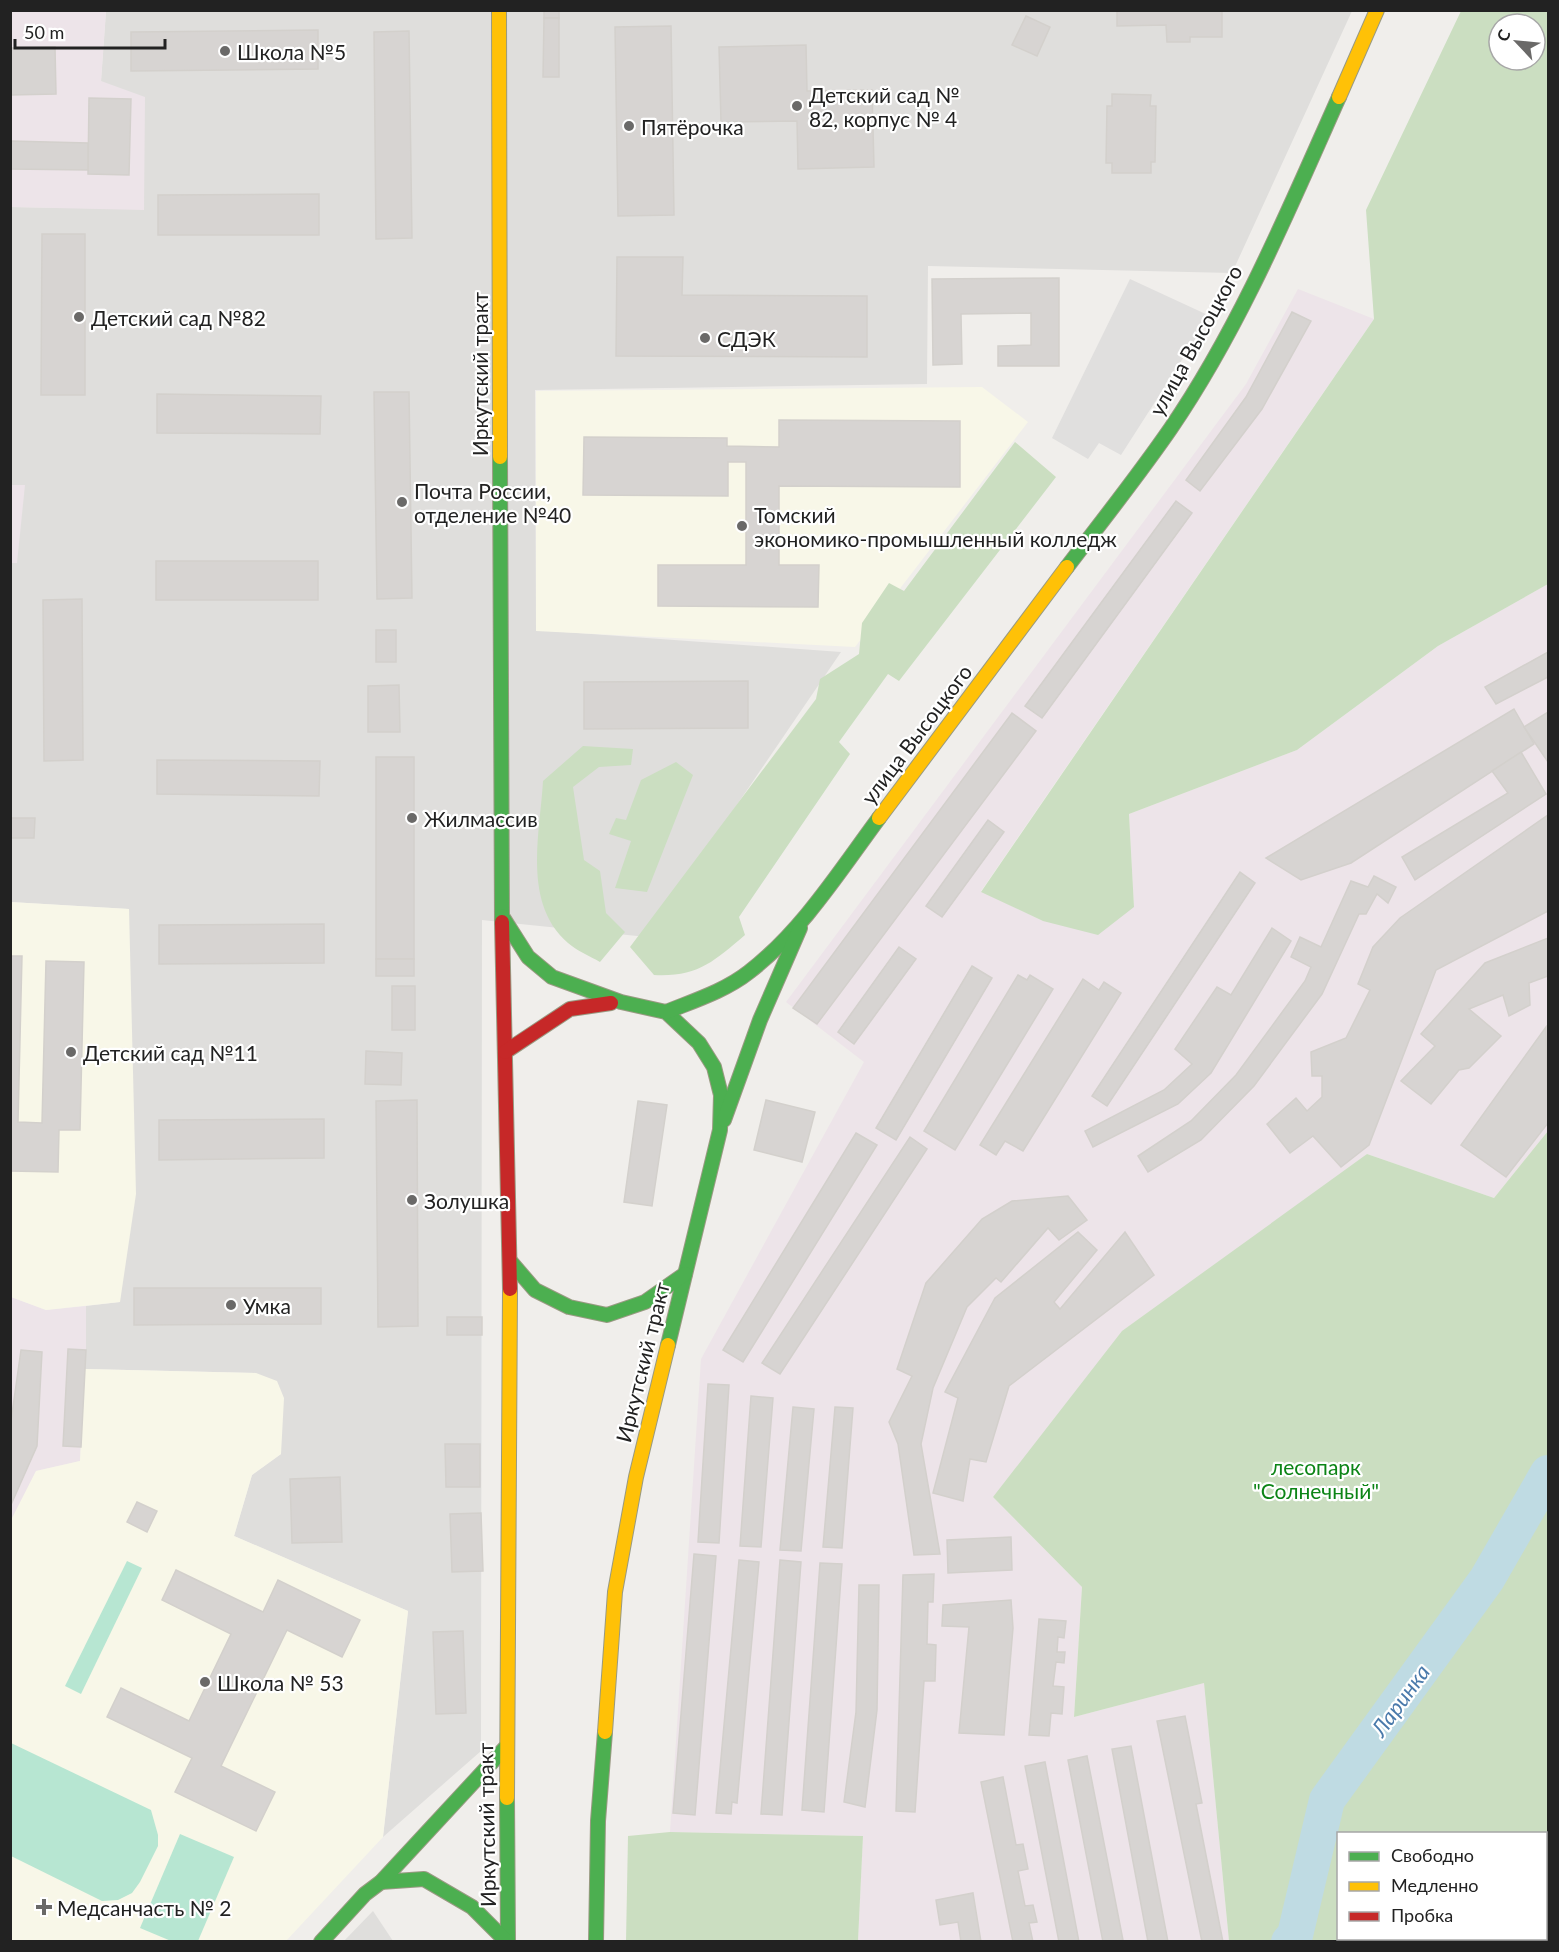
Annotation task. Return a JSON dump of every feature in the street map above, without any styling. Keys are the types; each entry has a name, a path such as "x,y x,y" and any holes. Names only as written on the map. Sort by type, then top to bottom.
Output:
{"main road":[{"name":"Иркутский тракт","path":"499,10 502,916 510,1261 506,1747 508,1941"},
{"name":"улица Высоцкого","path":"666,1012 706,996 748,973 804,919 1172,428 1204,377 1272,241 1377,10"},
{"path":"502,916 528,957 552,977 621,1002 666,1012"},
{"name":"улица Высоцкого","path":"720,1130 760,1020 804,919"},
{"path":"505,1052 570,1009 621,1002"},
{"name":"Иркутский тракт","path":"597,1941 598,1821 615,1592 627,1517 720,1130 721,1095 714,1068 699,1043 666,1012"},
{"path":"510,1261 535,1290 569,1307 606,1315 645,1302 685,1274"},
{"path":"321,1941 365,1894 381,1882 506,1747"},
{"path":"381,1882 424,1879 472,1907 508,1941"}],"shaded area":[{"path":"10,11 106,11 101,81 145,97 144,210 11,207"},
{"path":"106,11 1352,11 1232,273 928,266 927,384 535,390 536,630 841,652 647,937 482,920 481,1751 383,1837 408,1611 234,1536 252,1475 281,1454 256,1373 85,1369 86,1306 120,1302 129,909 11,902 10,563 17,563 11,485 11,207 144,209 101,81"},
{"path":"1130,279 1210,316 1121,455 1099,443 1088,459 1052,438"},
{"path":"1298,289 1374,319 981,891 1043,921 1134,906 1129,814 1297,750 1438,646 1548,584 1548,1131 1494,1198 1367,1154 993,1497 1082,1587 1074,1717 1204,1683 1229,1941 858,1941 863,1836 670,1832 701,1359 864,1062 786,1002 1246,384"},
{"name":"Томский экономико-промышленный колледж","path":"982,387 1028,422 855,647 536,631 536,391"},
{"path":"11,485 25,485 17,563 11,563"},
{"name":"Детский сад №11","path":"10,902 129,909 136,1194 120,1302 46,1310 11,1297"},
{"path":"11,1297 46,1310 86,1306 86,1350 80,1461 36,1471 11,1522"},
{"name":"Школа № 53","path":"85,1369 256,1373 277,1381 284,1398 281,1454 252,1475 234,1536 408,1611 383,1837 286,1941 11,1941 10,1522 36,1471 80,1461"},
{"path":"373,1911 393,1941 344,1941"}],"green space":[{"path":"1461,11 1548,11 1548,584 1438,646 1297,750 1129,814 1134,907 1098,935 1043,921 981,892 1374,319 1366,210"},
{"path":"1015,442 1056,477 899,681 888,674 839,742 850,754 739,917 745,935 704,966 682,973 654,975 630,947 816,699 820,679 859,654 862,623 889,583 904,591"},
{"path":"583,746 633,749 631,765 599,767 573,787 584,860 600,871 606,913 625,932 600,962 568,943 554,927 544,908 537,867 543,781"},
{"path":"676,762 693,775 647,892 615,888 631,841 609,834 616,818 626,820 641,780"},
{"name":"лесопарк \"Солнечный\"","path":"1548,1131 1548,1941 1229,1941 1204,1683 1074,1717 1082,1587 993,1497 1122,1331 1367,1154 1494,1198"},
{"path":"127,1561 142,1568 81,1694 65,1686"},
{"path":"11,1743 151,1810 158,1835 158,1846 132,1893 118,1900 102,1901 11,1856"},
{"path":"670,1832 863,1836 858,1941 626,1941 628,1836"},
{"path":"180,1834 234,1857 198,1941 171,1941 140,1928"}],"building":[{"path":"544,10 559,10 559,18 544,18"},
{"path":"1117,10 1222,10 1222,37 1190,37 1190,42 1167,42 1166,25 1117,26"},
{"path":"1026,16 1050,27 1037,56 1012,45"},
{"path":"544,18 559,18 559,77 543,77"},
{"path":"671,26 674,215 618,216 615,27"},
{"name":"Школа №5","path":"318,30 318,69 131,71 131,32"},
{"path":"409,31 412,238 376,239 374,32"},
{"name":"Детский сад № 82, корпус № 4","path":"806,45 807,91 872,90 874,167 798,169 797,121 721,122 719,47"},
{"path":"55,47 56,94 10,95 10,48"},
{"path":"1112,94 1151,95 1150,106 1156,106 1155,162 1151,162 1151,173 1112,173 1112,163 1106,163 1107,106 1112,106"},
{"path":"89,98 131,99 129,175 88,174"},
{"path":"10,141 88,143 88,170 10,169"},
{"path":"319,194 319,235 158,235 158,195"},
{"path":"42,234 85,234 85,395 41,395"},
{"path":"617,257 683,257 682,295 867,296 867,357 616,356"},
{"path":"1059,278 1059,366 998,366 998,346 1031,345 1031,313 961,314 962,364 933,365 932,279"},
{"path":"1292,312 1311,321 1262,409 1200,491 1186,480 1246,397"},
{"path":"374,392 409,392 412,598 377,599"},
{"path":"157,394 321,396 320,434 157,433"},
{"path":"779,420 960,421 960,487 779,486 779,565 819,565 818,607 658,606 658,565 746,565 746,462 728,462 728,496 583,495 584,437 727,438 727,446 779,447"},
{"path":"1176,501 1192,513 1042,718 1025,706"},
{"path":"156,561 318,561 318,600 156,600"},
{"path":"82,599 83,760 44,761 43,600"},
{"path":"376,630 396,630 396,662 376,662"},
{"path":"1548,652 1548,677 1496,704 1485,687"},
{"path":"748,681 748,728 584,729 584,682"},
{"path":"399,685 400,732 368,732 368,686"},
{"path":"1514,709 1534,744 1351,863 1301,880 1266,858"},
{"path":"1548,712 1548,762 1524,727"},
{"path":"1012,713 1036,731 817,1024 793,1008"},
{"path":"1521,752 1546,794 1415,880 1402,857 1508,793 1492,771"},
{"path":"376,757 414,757 414,959 376,959"},
{"path":"157,760 320,761 319,796 157,794"},
{"path":"1548,815 1548,911 1436,970 1369,1145 1341,1167 1313,1136 1290,1153 1267,1124 1296,1098 1307,1111 1322,1097 1322,1076 1312,1076 1311,1052 1346,1038 1370,990 1358,984 1373,947 1400,918"},
{"path":"10,818 35,818 34,838 10,838"},
{"path":"988,820 1004,832 942,917 926,906"},
{"path":"1240,872 1255,883 1107,1106 1092,1096"},
{"path":"1374,876 1396,887 1388,903 1377,894 1366,914 1359,914 1322,994 1254,1086 1201,1140 1148,1172 1138,1156 1191,1121 1236,1075 1305,981 1311,967 1291,957 1300,937 1321,947 1351,881 1368,887"},
{"path":"324,924 324,963 159,964 159,925"},
{"path":"1272,928 1291,941 1211,1073 1178,1104 1093,1147 1085,1131 1164,1090 1192,1064 1175,1049 1217,987 1231,995"},
{"path":"1548,938 1548,976 1529,983 1530,1005 1509,1016 1503,995 1469,1009 1501,1036 1469,1068 1459,1070 1431,1104 1401,1081 1435,1046 1421,1034 1485,963"},
{"path":"899,947 916,959 854,1044 838,1032"},
{"path":"10,956 22,956 18,1122 42,1123 46,961 84,962 80,1130 59,1130 58,1172 10,1171"},
{"path":"376,959 414,959 414,976 376,976"},
{"path":"972,966 992,978 896,1140 876,1128"},
{"path":"1018,975 1027,980 1030,975 1053,989 955,1150 924,1131"},
{"path":"1083,979 1099,990 1104,982 1121,993 1023,1151 1005,1141 996,1155 980,1145"},
{"path":"392,986 415,986 415,1030 392,1030"},
{"path":"1546,1027 1548,1123 1506,1177 1461,1145"},
{"path":"366,1051 402,1053 401,1085 365,1084"},
{"path":"417,1100 418,1326 378,1327 376,1101"},
{"path":"766,1100 815,1112 802,1162 754,1150"},
{"path":"638,1101 667,1105 652,1206 624,1202"},
{"path":"324,1119 324,1158 159,1160 159,1120"},
{"path":"856,1133 877,1145 743,1362 723,1350"},
{"path":"910,1137 927,1149 780,1374 762,1363"},
{"path":"1068,1196 1087,1220 1059,1240 1048,1228 1001,1282 996,1278 967,1307 933,1388 921,1444 940,1554 914,1555 898,1444 889,1422 912,1376 897,1369 926,1283 982,1219 1012,1201"},
{"path":"1078,1232 1097,1250 1054,1302 1060,1309 1125,1232 1154,1275 1009,1386 986,1462 970,1459 963,1501 933,1493 958,1398 945,1392 995,1298"},
{"path":"134,1288 321,1288 321,1324 134,1325"},
{"path":"447,1317 482,1317 482,1335 447,1335"},
{"path":"68,1349 86,1350 81,1447 63,1446"},
{"path":"21,1350 42,1352 37,1446 10,1507 10,1428"},
{"path":"708,1384 729,1385 719,1543 698,1542"},
{"path":"751,1396 773,1398 761,1547 740,1546"},
{"path":"793,1407 814,1409 801,1551 780,1550"},
{"path":"835,1407 853,1408 842,1548 823,1547"},
{"path":"445,1444 480,1444 480,1487 446,1487"},
{"path":"340,1477 342,1542 292,1543 290,1479"},
{"path":"137,1502 157,1511 147,1532 127,1522"},
{"path":"481,1513 483,1571 452,1572 450,1514"},
{"path":"1011,1537 1012,1570 948,1573 947,1540"},
{"path":"694,1554 716,1556 695,1815 673,1813"},
{"path":"739,1560 759,1562 737,1803 732,1802 731,1814 716,1813"},
{"path":"780,1560 801,1562 782,1815 761,1814"},
{"path":"820,1563 842,1564 824,1812 802,1810"},
{"path":"176,1570 263,1612 278,1580 360,1620 342,1657 287,1630 221,1766 275,1792 256,1831 175,1792 192,1758 107,1717 121,1688 189,1721 231,1634 162,1600"},
{"path":"934,1574 933,1602 928,1602 927,1644 936,1645 935,1681 924,1681 915,1812 896,1811 903,1575"},
{"path":"859,1585 879,1585 877,1710 865,1807 844,1802 856,1712"},
{"path":"1011,1600 1013,1628 1004,1735 959,1733 969,1627 942,1626 943,1605"},
{"path":"1039,1619 1066,1621 1064,1638 1058,1637 1057,1652 1065,1652 1064,1663 1056,1662 1053,1686 1064,1687 1062,1714 1051,1713 1049,1736 1029,1735"},
{"path":"463,1631 466,1713 436,1714 433,1632"},
{"path":"1185,1716 1202,1803 1196,1804 1223,1942 1202,1942 1157,1721"},
{"path":"1131,1746 1168,1942 1148,1942 1112,1749"},
{"path":"1087,1756 1123,1940 1117,1942 1103,1942 1068,1760"},
{"path":"1045,1762 1079,1942 1059,1942 1025,1766"},
{"path":"1003,1777 1016,1845 1023,1844 1028,1869 1018,1871 1025,1906 1033,1905 1037,1922 1029,1923 1033,1942 1013,1942 981,1782"},
{"path":"973,1893 981,1942 961,1942 958,1922 940,1925 936,1900"}],"waterway":[{"name":"Ларинка","path":"1289,1942 1295,1935 1327,1800 1487,1579 1548,1473"}],"traffic: fast":[{"path":"1067,567 1158,446 1196,389 1262,267 1339,97"},
{"path":"500,457 502,922"},
{"path":"666,1012 730,985 768,956 819,900 879,818"},
{"path":"502,916 528,957 552,977 621,1002 666,1012 699,1043 714,1067 721,1095 720,1130 668,1345"},
{"path":"724,1120 760,1020 800,928"},
{"path":"510,1261 535,1290 569,1307 607,1315 645,1302 685,1274"},
{"path":"596,1942 598,1821 605,1732"},
{"path":"321,1942 365,1894 381,1882 506,1747"},
{"path":"507,1798 508,1942"},
{"path":"381,1882 424,1879 472,1907 507,1942"}],"traffic: slow":[{"path":"499,10 500,457"},
{"path":"1339,97 1377,10"},
{"path":"879,818 1067,567"},
{"path":"507,1798 510,1289"},
{"path":"605,1732 615,1592 636,1477 668,1345"}],"traffic: jam":[{"path":"502,922 510,1289"},
{"path":"505,1052 570,1009 611,1003"}],"place":[{"name":"Школа №5","path":"225,51"},
{"name":"Детский сад № 82, корпус № 4","path":"797,106"},
{"name":"Пятёрочка","path":"629,126"},
{"name":"Детский сад №82","path":"79,317"},
{"name":"СДЭК","path":"705,338"},
{"name":"Почта России, отделение №40","path":"402,502"},
{"name":"Томский экономико-промышленный колледж","path":"742,526"},
{"name":"Жилмассив","path":"412,818"},
{"name":"Детский сад №11","path":"71,1052"},
{"name":"Золушка","path":"412,1200"},
{"name":"Умка","path":"231,1305"},
{"name":"Школа № 53","path":"205,1682"},
{"name":"Медсанчасть № 2","path":"44,1907"}]}
